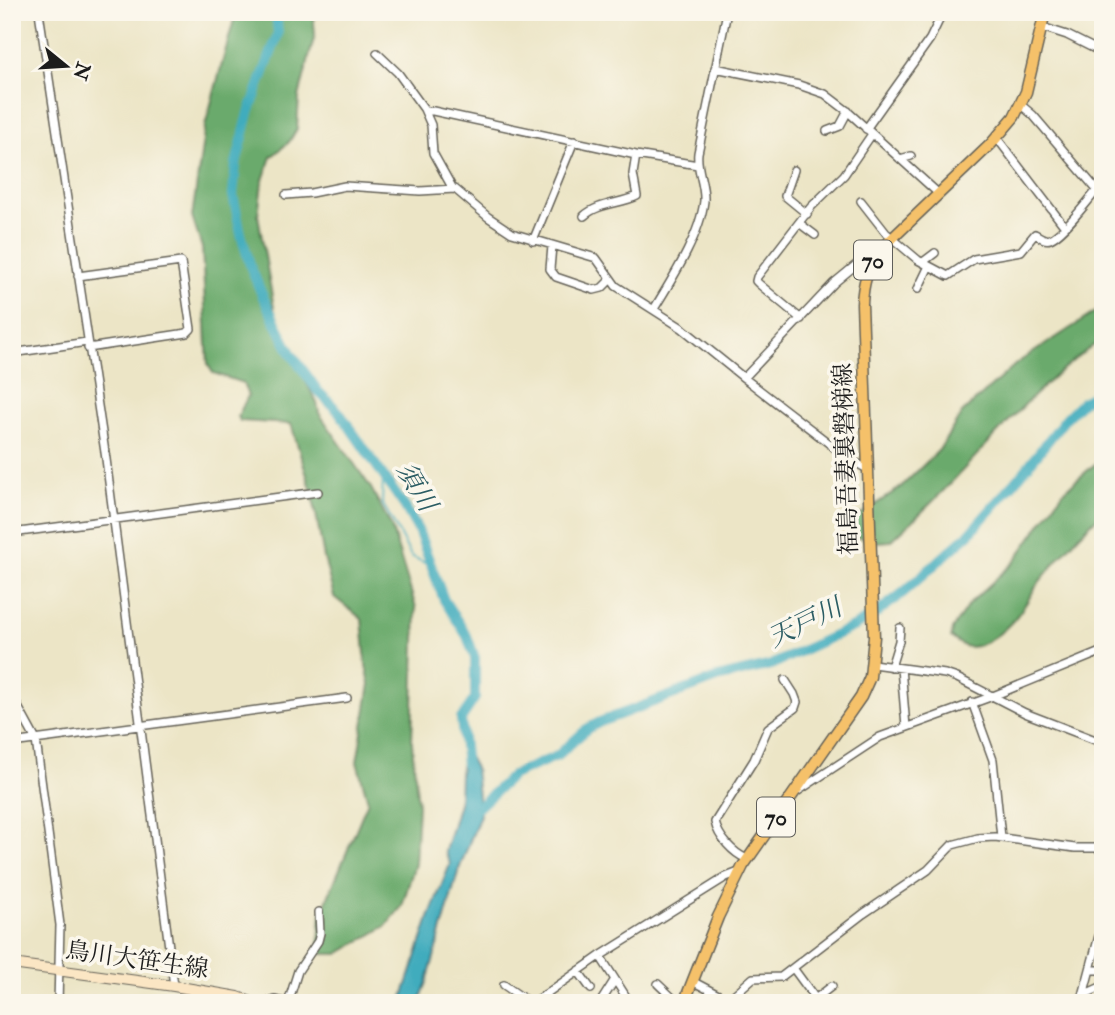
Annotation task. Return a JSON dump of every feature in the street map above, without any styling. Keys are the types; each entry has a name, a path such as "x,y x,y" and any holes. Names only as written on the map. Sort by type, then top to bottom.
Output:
{"main road":[{"name":"福島吾妻裏磐梯線","path":"684,1003 739,872 869,682 874,637 862,286 866,272 892,238 996,138 1014,117 1032,74 1045,12"}],"street":[{"path":"39,12 113,521 174,986"},
{"path":"654,309 688,246 702,212 704,195 698,153 727,12"},
{"path":"866,129 930,38 943,12"},
{"path":"1042,27 1103,53"},
{"path":"377,54 398,73 426,111 431,125 433,153 453,189 506,229 533,241 594,257 602,264 616,286 682,328 848,458 867,469"},
{"path":"715,68 810,88 825,94 848,111 939,194"},
{"path":"861,201 886,233 926,264 948,276 974,259 1021,251 1035,234 1049,240 1100,192 1033,115 1021,105"},
{"path":"426,111 636,155 698,165"},
{"path":"827,131 840,125 848,111"},
{"path":"801,319 756,281 821,196 844,176 872,134"},
{"path":"996,138 1065,227"},
{"path":"533,241 573,141"},
{"path":"584,216 607,205 637,197 632,174 636,155"},
{"path":"900,159 911,156"},
{"path":"794,170 785,196 807,214"},
{"path":"286,195 345,186 420,191 453,189"},
{"path":"799,223 815,236"},
{"path":"552,246 550,269 556,277 597,290 610,280"},
{"path":"918,289 926,264 935,253"},
{"path":"744,378 834,283 868,255 876,256"},
{"path":"12,353 187,333 191,329 181,262 78,276"},
{"path":"12,533 318,492"},
{"path":"891,667 900,628"},
{"path":"793,792 800,790 869,742 1103,651"},
{"path":"873,664 945,674 975,685 1025,713 1103,743"},
{"path":"901,668 906,727"},
{"path":"747,859 730,846 715,822 754,760 770,725 795,708 797,702 785,680"},
{"path":"12,696 36,740 60,925 58,1003"},
{"path":"12,743 347,698"},
{"path":"972,702 993,760 1001,837"},
{"path":"692,981 728,1000 753,978 781,977 863,915 929,870 950,846 985,837 1001,837 1075,848 1103,848"},
{"path":"504,985 533,1002 600,956 726,877 739,872"},
{"path":"263,1003 274,1000 288,1003 299,971 318,941 319,912"},
{"path":"1082,999 1103,921"},
{"path":"600,956 630,1003"},
{"name":"鳥川大笹生線","path":"12,964 174,986 223,994 254,1003"},
{"path":"793,968 812,1001 832,986"},
{"path":"1090,970 1103,970"},
{"path":"578,971 591,989"},
{"path":"600,1003 614,981"},
{"path":"658,984 678,1003"},
{"path":"1082,999 1103,986"}],"green space":[{"path":"236,12 313,12 315,34 299,97 297,129 289,142 271,157 262,183 258,215 277,325 317,403 319,413 371,488 391,526 416,608 412,743 418,805 415,864 402,906 386,926 338,954 323,954 319,943 321,914 368,801 357,762 370,684 362,619 334,597 312,492 291,424 240,421 238,416 248,396 243,383 213,373 208,365 202,248 192,217 205,126"},
{"path":"1103,307 1103,339 1039,390 891,541 876,542 851,535 847,524 901,487 939,450 962,413 1017,363"},
{"path":"1103,457 1103,512 1040,581 1024,606 1000,633 978,646 959,644 951,637 952,629 969,604 1013,563 1064,491"}],"water":[{"path":"465,749 475,768 480,815 458,872 419,1003 401,1003 450,864 445,851 459,803 460,772"}],"waterway":[{"name":"須川","path":"276,12 278,34 249,113 236,164 233,195 241,234 263,297 291,353 318,391 339,412 405,507 418,530 444,600 467,636 475,658 475,698 461,719 466,765"},
{"name":"天戸川","path":"472,813 513,775 557,756 587,729 600,722 717,678 771,665 877,613 969,534 1066,418 1082,402 1103,390"},
{"path":"383,475 382,503 411,556 431,566"}]}
